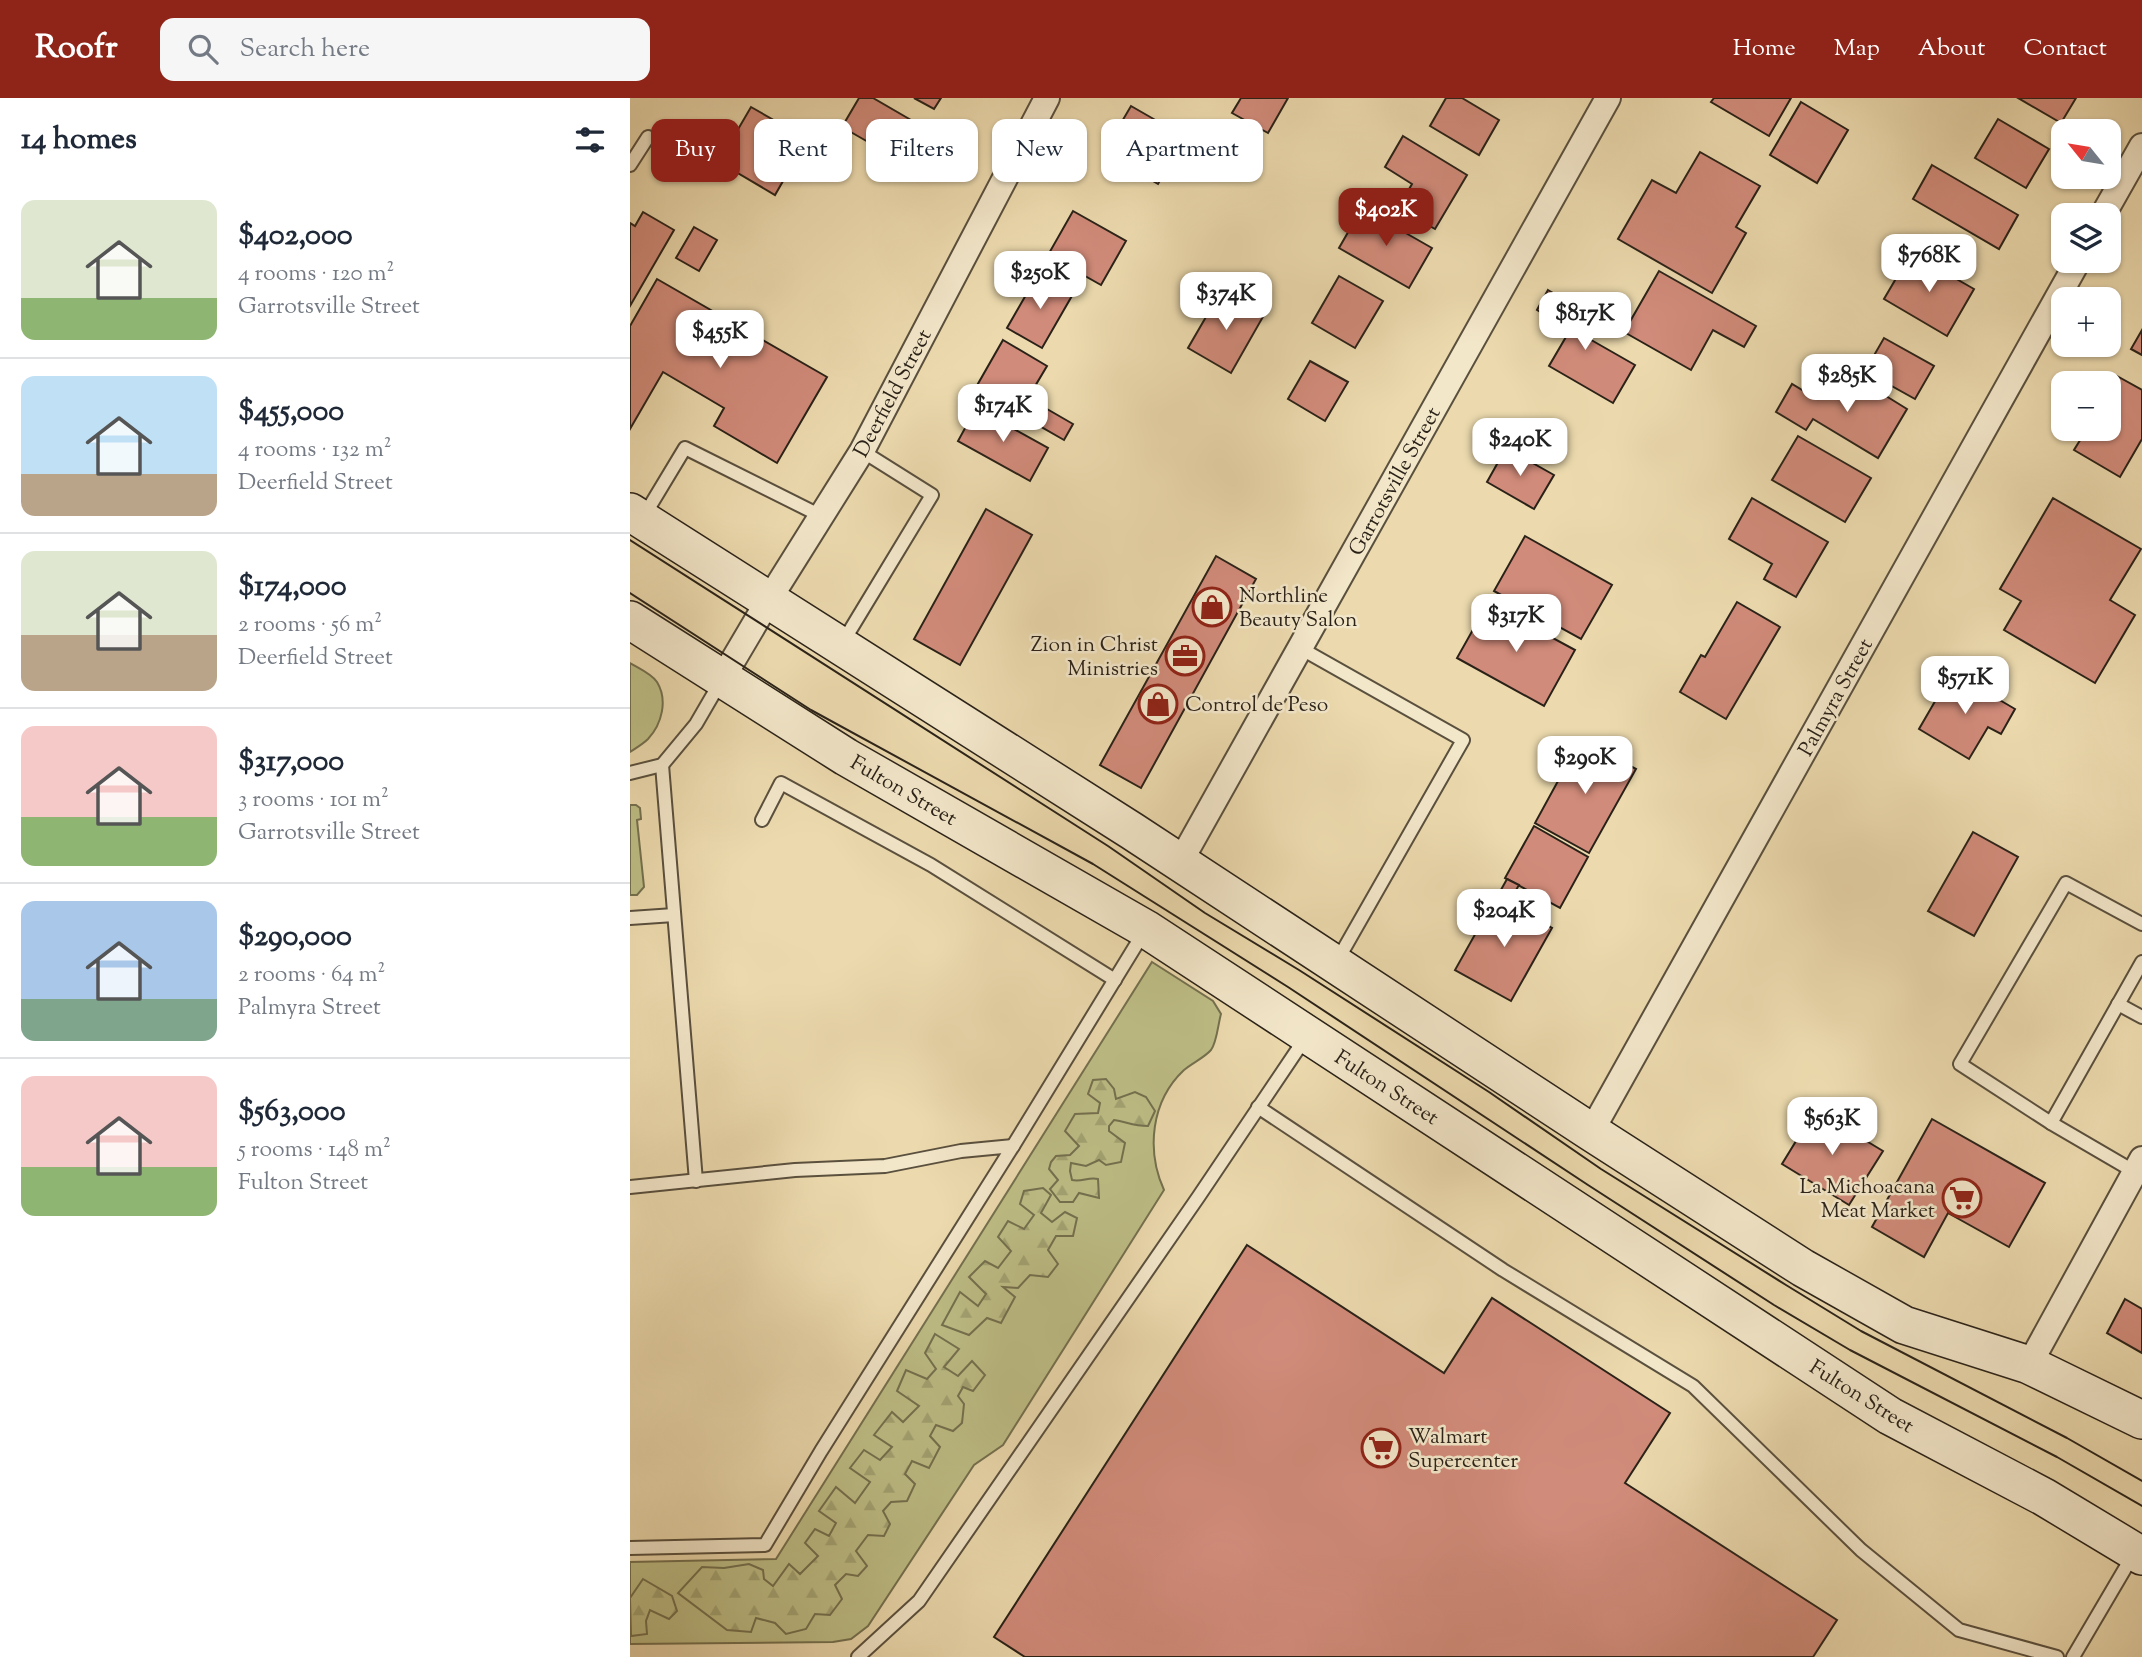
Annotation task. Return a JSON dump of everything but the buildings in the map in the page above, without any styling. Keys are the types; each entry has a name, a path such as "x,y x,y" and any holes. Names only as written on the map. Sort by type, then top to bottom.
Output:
{"main road":[{"path":"636,516 1132,831 1803,1268 1904,1325 2029,1365 2142,1420"},
{"name":"Fulton Street","path":"630,620 846,757 1146,929 1889,1416 2044,1497 2138,1554"}],"street":[{"name":"Deerfield Street","path":"722,679 862,451 1046,98"},
{"name":"Garrotsville Street","path":"1179,864 1608,98"},
{"path":"2110,203 2142,146"},
{"name":"Palmyra Street","path":"1591,1132 2071,273"},
{"path":"2029,1365 2139,1166"}],"lane":[{"path":"630,165 648,137"},
{"path":"636,516 685,448 821,516"},
{"path":"840,647 932,495 862,451"},
{"path":"1300,648 1463,740 1335,965"},
{"path":"630,773 662,765 696,724 722,679"},
{"path":"662,765 696,1181"},
{"path":"762,820 782,783 931,865 1115,980"},
{"path":"2139,1166 2051,1123 1960,1064 2066,883 2142,924"},
{"path":"630,918 674,915"},
{"path":"630,1548 765,1545 1146,929"},
{"path":"2051,1123 2142,962"},
{"path":"2118,1004 2142,1017"},
{"path":"859,1657 919,1601 1307,1035"},
{"path":"1258,1107 1503,1270 1693,1386 1861,1550 1959,1630 2057,1657"},
{"path":"630,1186 795,1170 885,1166 961,1151 1013,1146"},
{"path":"2073,1657 2138,1554"}],"green space":[{"path":"630,663 655,679 663,704 653,733 630,752"},
{"path":"630,805 640,808 641,819 637,820 644,887 637,895 630,895"},
{"path":"1152,962 1213,1001 1221,1014 1213,1047 1173,1082 1158,1111 1155,1159 1164,1190 1003,1445 974,1465 868,1626 851,1639 833,1642 630,1644 630,1562 776,1559"},
{"path":"1106,1079 1114,1089 1116,1099 1135,1092 1146,1097 1155,1111 1148,1126 1114,1120 1109,1126 1109,1131 1125,1143 1121,1162 1106,1165 1099,1160 1086,1166 1071,1163 1072,1180 1098,1179 1099,1198 1079,1193 1073,1202 1060,1202 1050,1189 1058,1180 1049,1169 1051,1162 1056,1156 1070,1155 1079,1146 1065,1131 1075,1114 1098,1113 1100,1103 1088,1094 1093,1080"},
{"path":"1043,1188 1051,1195 1041,1213 1052,1222 1065,1212 1077,1218 1073,1236 1056,1236 1048,1250 1058,1264 1048,1277 1030,1275 1018,1288 1003,1287 1015,1297 1001,1323 987,1318 969,1335 942,1325 960,1292 978,1306 986,1294 969,1277 985,1261 998,1268 1011,1251 998,1237 1008,1221 1024,1229 1034,1215 1020,1204 1024,1191"},
{"path":"935,1334 959,1349 944,1367 958,1376 972,1361 985,1375 973,1391 963,1387 958,1396 964,1404 962,1423 953,1431 936,1425 930,1436 940,1447 929,1468 912,1461 905,1474 915,1484 907,1501 891,1502 883,1511 890,1524 884,1536 868,1535 856,1551 867,1566 858,1576 846,1574 835,1585 842,1599 830,1615 815,1614 806,1629 786,1634 775,1623 756,1618 751,1632 727,1630 678,1593 702,1567 724,1568 749,1564 763,1570 764,1579 773,1586 789,1564 800,1574 818,1556 805,1543 815,1529 829,1536 836,1523 819,1511 836,1487 855,1503 870,1482 850,1468 864,1450 880,1460 892,1447 874,1435 892,1412 903,1422 919,1406 897,1391 906,1370 927,1379 936,1369 925,1353"},
{"path":"643,1579 672,1596 677,1611 669,1619 650,1610 646,1621 647,1634 631,1636 630,1598"}],"tram line":[{"path":"630,540 1108,846 1205,913 1489,1092 1601,1169 1786,1285 1861,1331 2067,1438 2142,1481"},
{"path":"630,593 811,710 1093,864 1288,987 1774,1305 1850,1350 2057,1457 2142,1506"}],"place":[{"name":"Northline Beauty Salon","path":"1212,607"},
{"name":"Zion in Christ Ministries","path":"1185,656"},
{"name":"Control de Peso","path":"1158,704"},
{"name":"La Michoacana Meat Market","path":"1962,1198"},
{"name":"Walmart Supercenter","path":"1381,1448"}]}
